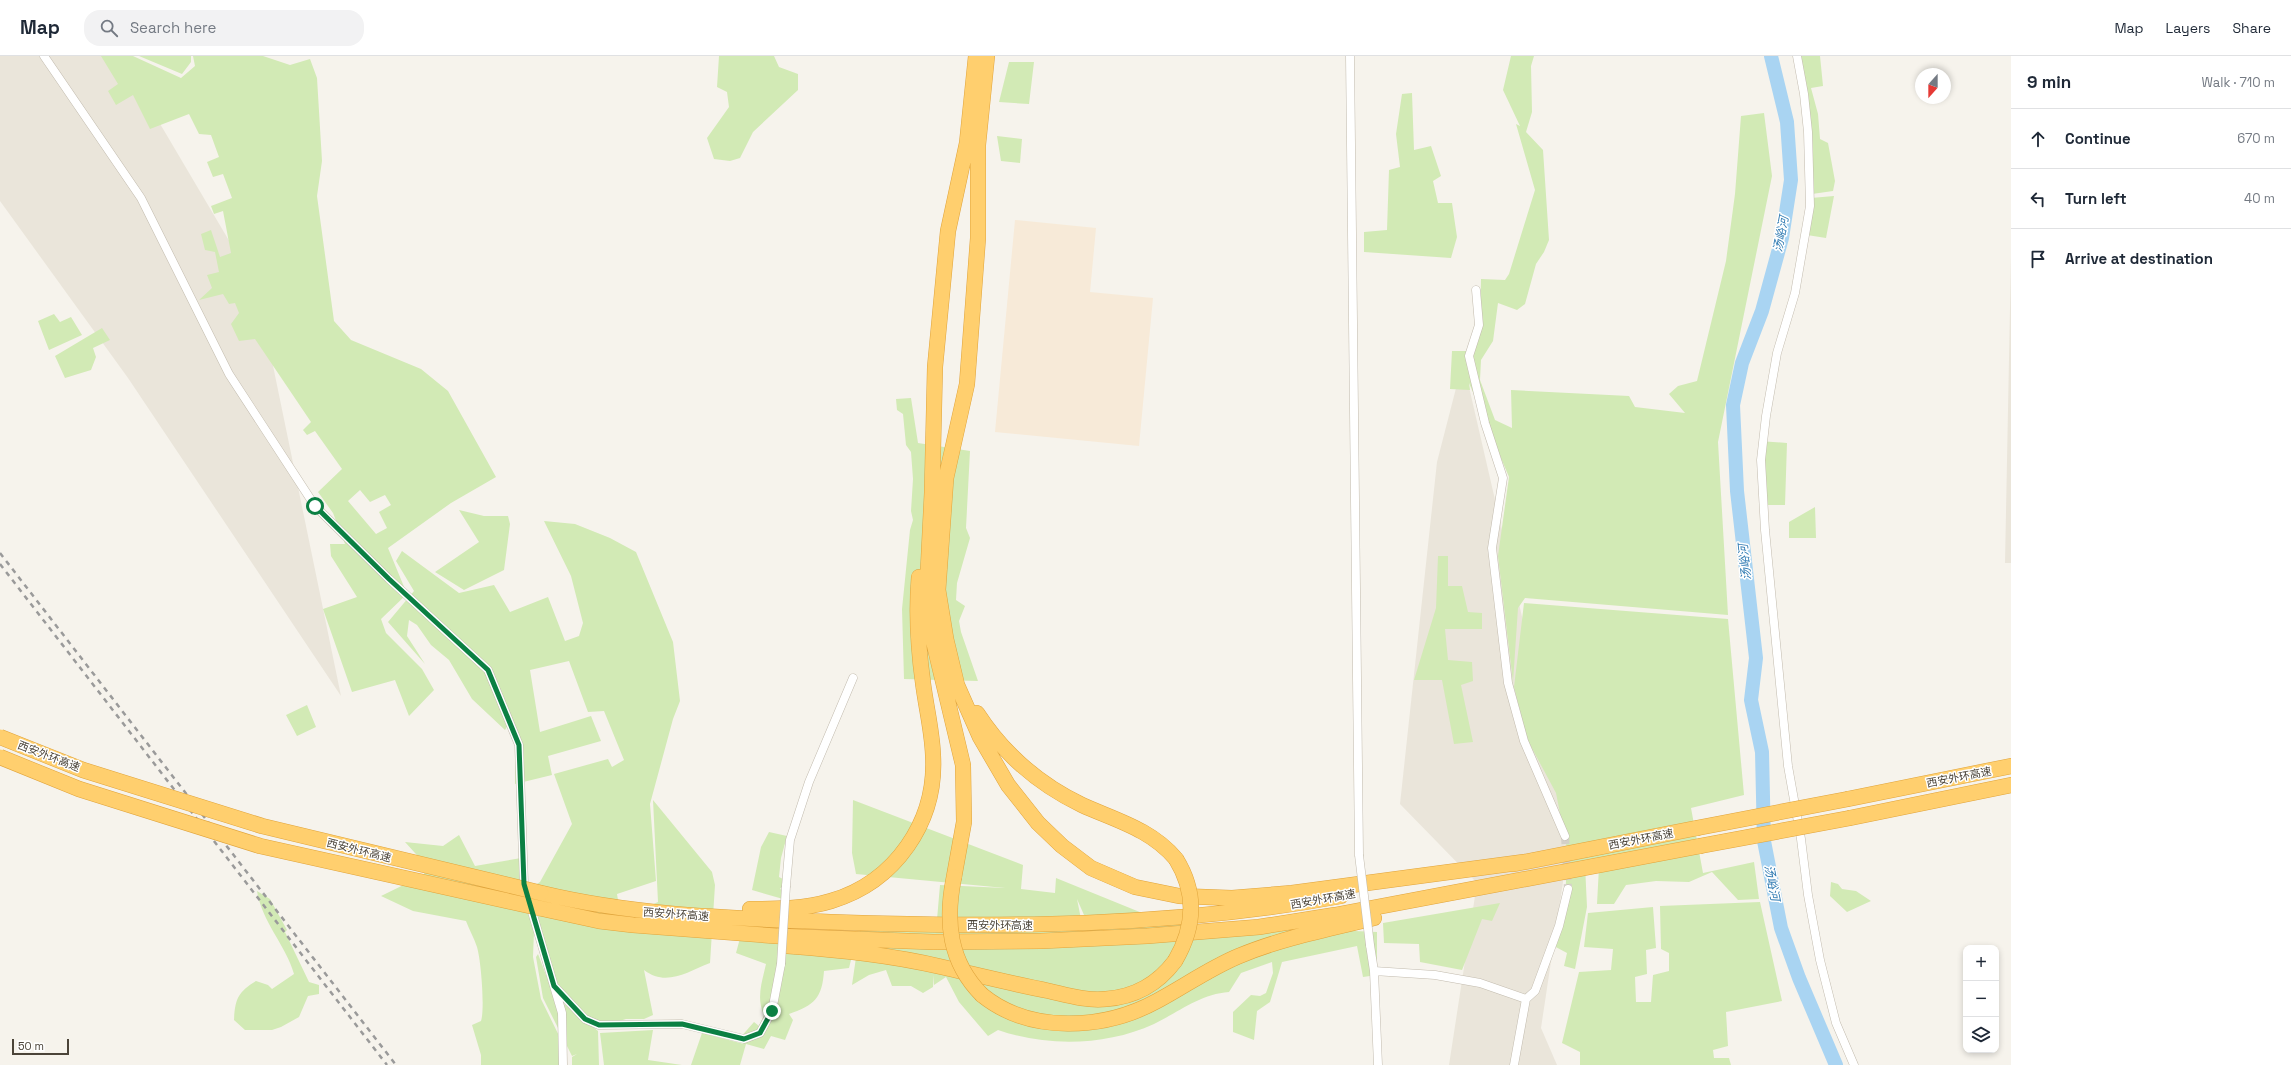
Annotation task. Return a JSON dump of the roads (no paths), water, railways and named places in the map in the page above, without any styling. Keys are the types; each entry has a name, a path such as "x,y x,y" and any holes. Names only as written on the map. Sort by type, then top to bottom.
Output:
{"highway":[{"path":"976,56 967,143 948,231 935,367 932,493 928,572 929,613 938,664 961,749 964,779 964,822 949,906 952,943 965,975 982,995 1003,1010 1040,1022 1082,1023 1106,1019 1146,1006 1226,962 1276,942 1496,885"},
{"path":"987,56 978,145 978,238 967,384 946,478 938,568 940,608 950,660 962,699 980,737 998,769 1027,811 1050,836 1075,858 1119,881 1148,890 1179,896 1232,898 1292,893 1524,862"},
{"path":"590,905 737,909 804,907 830,902 855,892 877,878 897,860 919,829 928,806 932,788 933,755 919,654 917,601 921,561 932,493"},
{"path":"599,921 694,939 834,950 890,957 1094,1000 1119,998 1148,988 1160,978 1175,961 1188,936 1192,908 1188,884 1176,859 1164,846 1148,834 1059,793 1020,764 994,737 978,714 950,660"},
{"name":"西安外环高速","path":"0,737 83,770 262,826 590,905 689,916 887,924 990,926 1119,922 1254,911 1524,862 2011,766"},
{"name":"西安外环高速","path":"0,757 79,789 260,846 599,921 731,934 933,942 1103,939 1259,926 1334,915 1496,885 1850,818 2011,785"}],"street":[{"path":"44,56 140,198 229,374 315,506 389,579 488,670 519,745 524,884 562,1013 563,1065"},
{"path":"1350,56 1359,856 1374,972 1378,1065"},
{"path":"1797,56 1804,94 1808,132 1810,206 1795,293 1777,353 1766,416 1761,460 1764,515 1788,766 1801,839 1808,896 1820,960 1836,1023 1854,1065"},
{"path":"1476,290 1479,324 1469,356 1485,423 1504,478 1492,548 1508,684 1524,741 1551,800 1565,836"},
{"path":"554,986 585,1019 599,1025 682,1024 744,1039 760,1033 772,1011 781,964 790,840 809,782 853,678"},
{"path":"1514,1065 1526,999 1535,991 1559,926 1568,889"},
{"path":"1374,972 1435,976 1480,983 1526,999"}],"waterway":[{"name":"汤峪河","path":"1771,56 1787,122 1791,180 1782,238 1762,311 1742,363 1733,405 1737,491 1756,658 1751,700 1762,752 1764,841 1781,928 1799,978 1836,1065"}],"tunnel":[{"path":"1565,836 1568,889"}],"railway":[{"path":"0,553 396,1065"},
{"path":"0,564 387,1065"}]}
